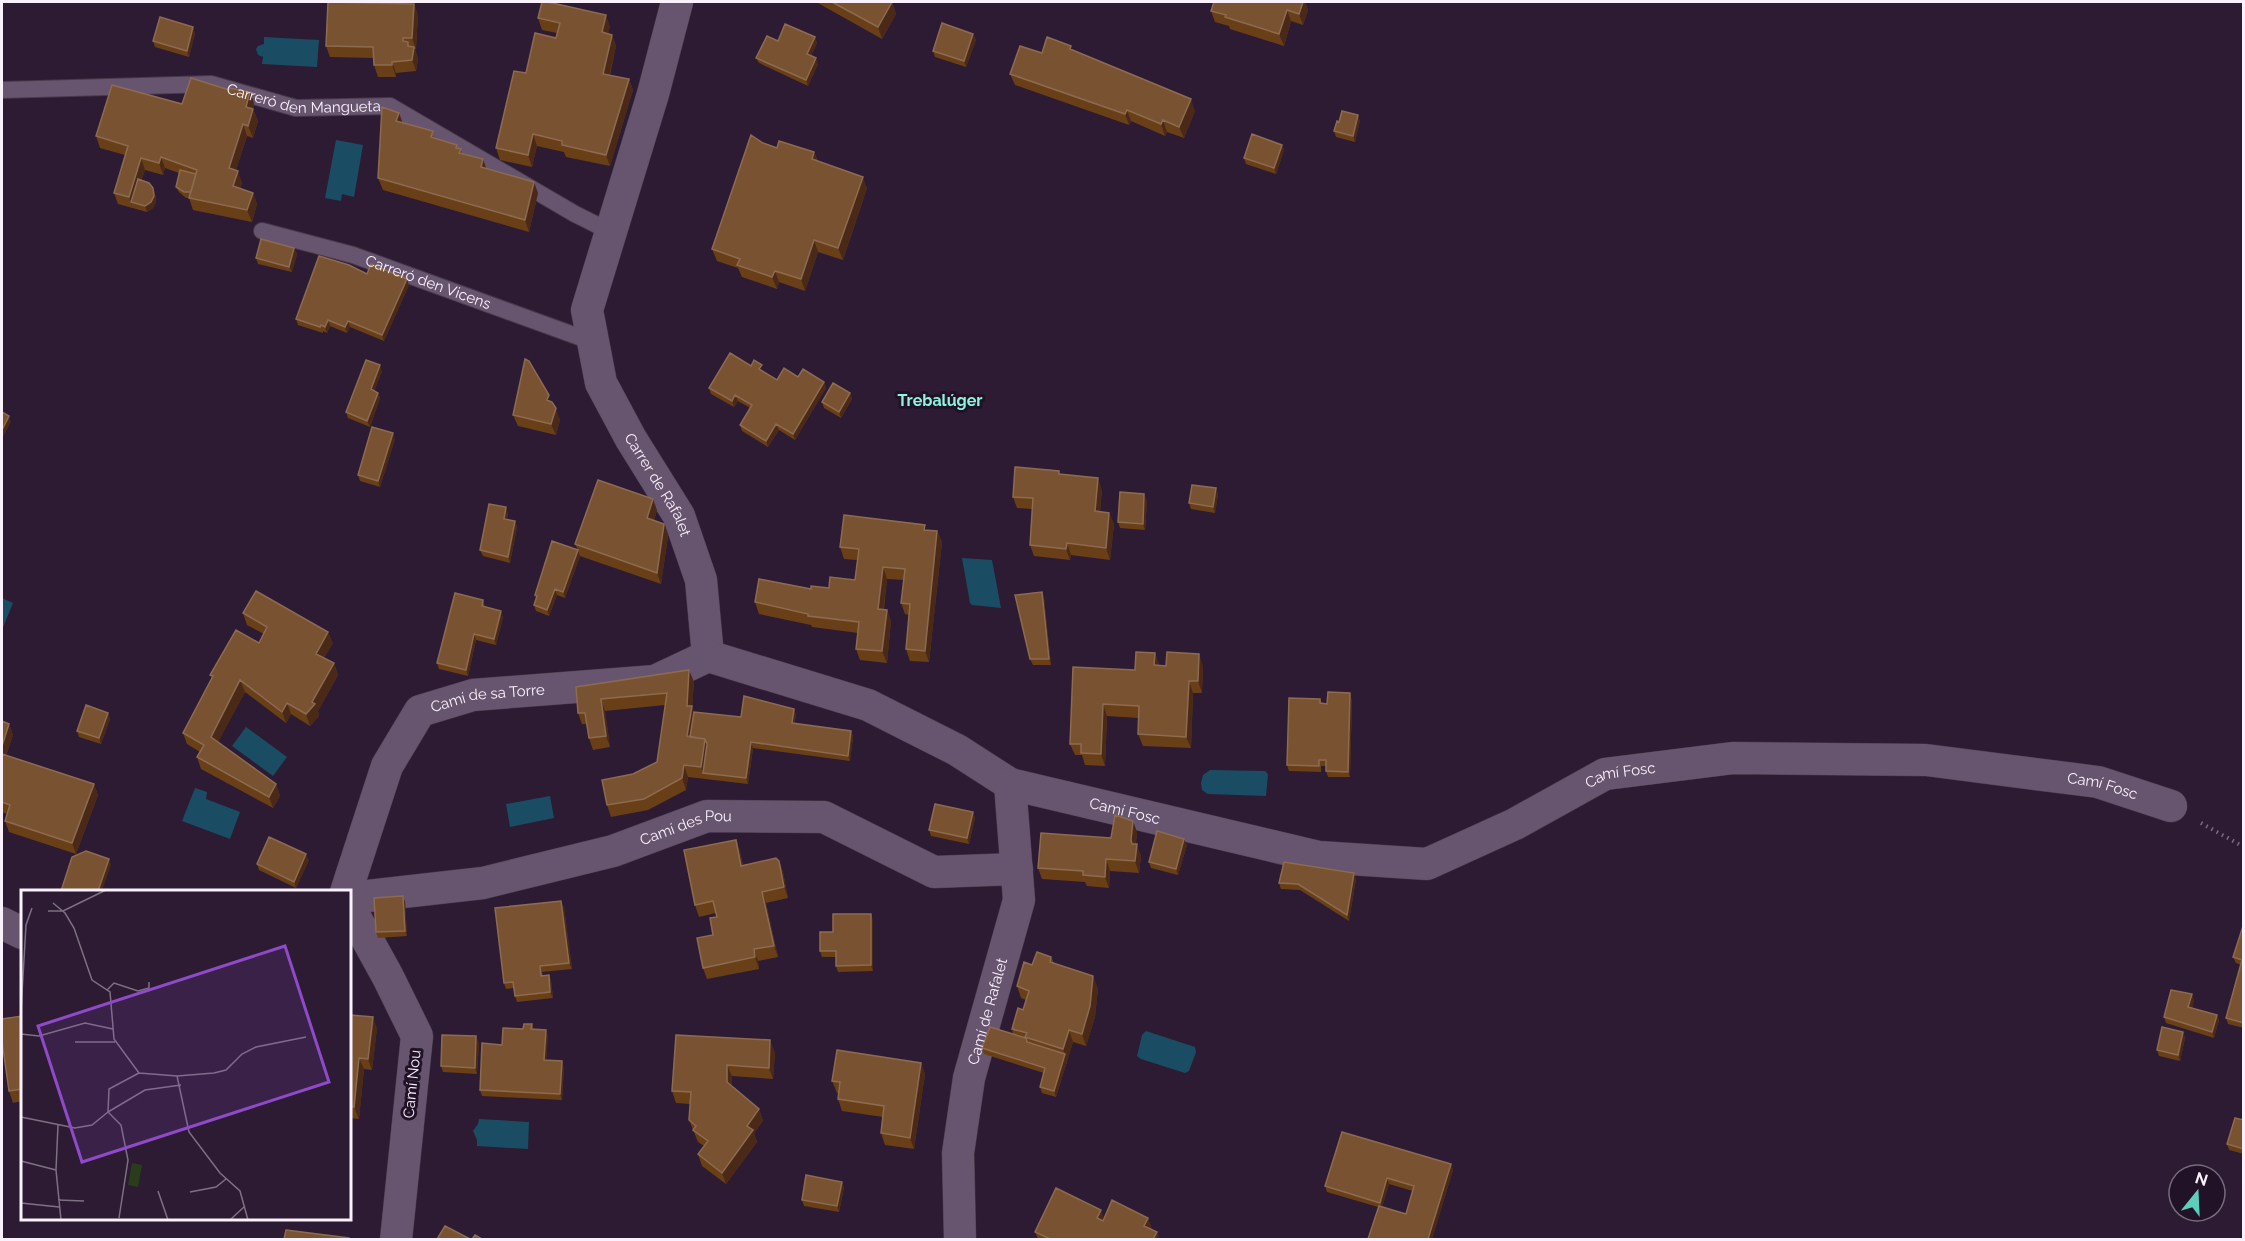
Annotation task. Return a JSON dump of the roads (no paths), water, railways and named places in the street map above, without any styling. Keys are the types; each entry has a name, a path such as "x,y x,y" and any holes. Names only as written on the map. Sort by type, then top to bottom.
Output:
{"street":[{"name":"Carrer de Rafalet","path":"677,2 653,94 586,310 601,383 631,439 679,516 701,580 708,656"},
{"path":"708,656 868,705 957,750 1010,784"},
{"name":"Camí de sa Torre","path":"346,890 387,766 420,711 473,695 655,681 708,656"},
{"name":"Camí Fosc","path":"1010,784 1319,857 1427,864 1515,824 1605,774 1733,758 1926,760 2098,782 2171,806"},
{"name":"Camí de Rafalet","path":"960,1239 958,1153 968,1088 1019,900 1010,784"},
{"name":"Camí des Pou","path":"351,898 483,883 613,851 707,816 824,817 934,872 1017,869"},
{"name":"Camí Nou","path":"351,910 417,1036 396,1239"},
{"path":"2,922 21,932"}],"lane":[{"name":"Carreró den Mangueta","path":"2,90 211,84 296,108 390,106 575,214 609,231"},
{"name":"Carreró den Vicens","path":"261,231 353,255 593,342"}],"water":[{"path":"264,37 319,40 317,67 262,64 263,57 258,55 256,49 264,44"},
{"path":"336,140 363,145 354,197 342,194 341,201 325,198"},
{"path":"962,558 992,560 1001,608 970,603"},
{"path":"2,598 13,603 2,630"},
{"path":"246,727 287,757 273,776 232,746"},
{"path":"1210,770 1265,771 1268,774 1266,796 1208,794 1202,790 1201,783 1203,775"},
{"path":"195,788 207,792 206,799 240,812 230,839 182,821"},
{"path":"550,796 554,818 510,827 506,804"},
{"path":"1146,1031 1195,1047 1196,1052 1189,1071 1185,1073 1137,1056 1142,1035"},
{"path":"479,1119 529,1122 528,1149 477,1146 473,1131"}],"district":[{"name":"Trebalúger","path":"940,400"}]}
